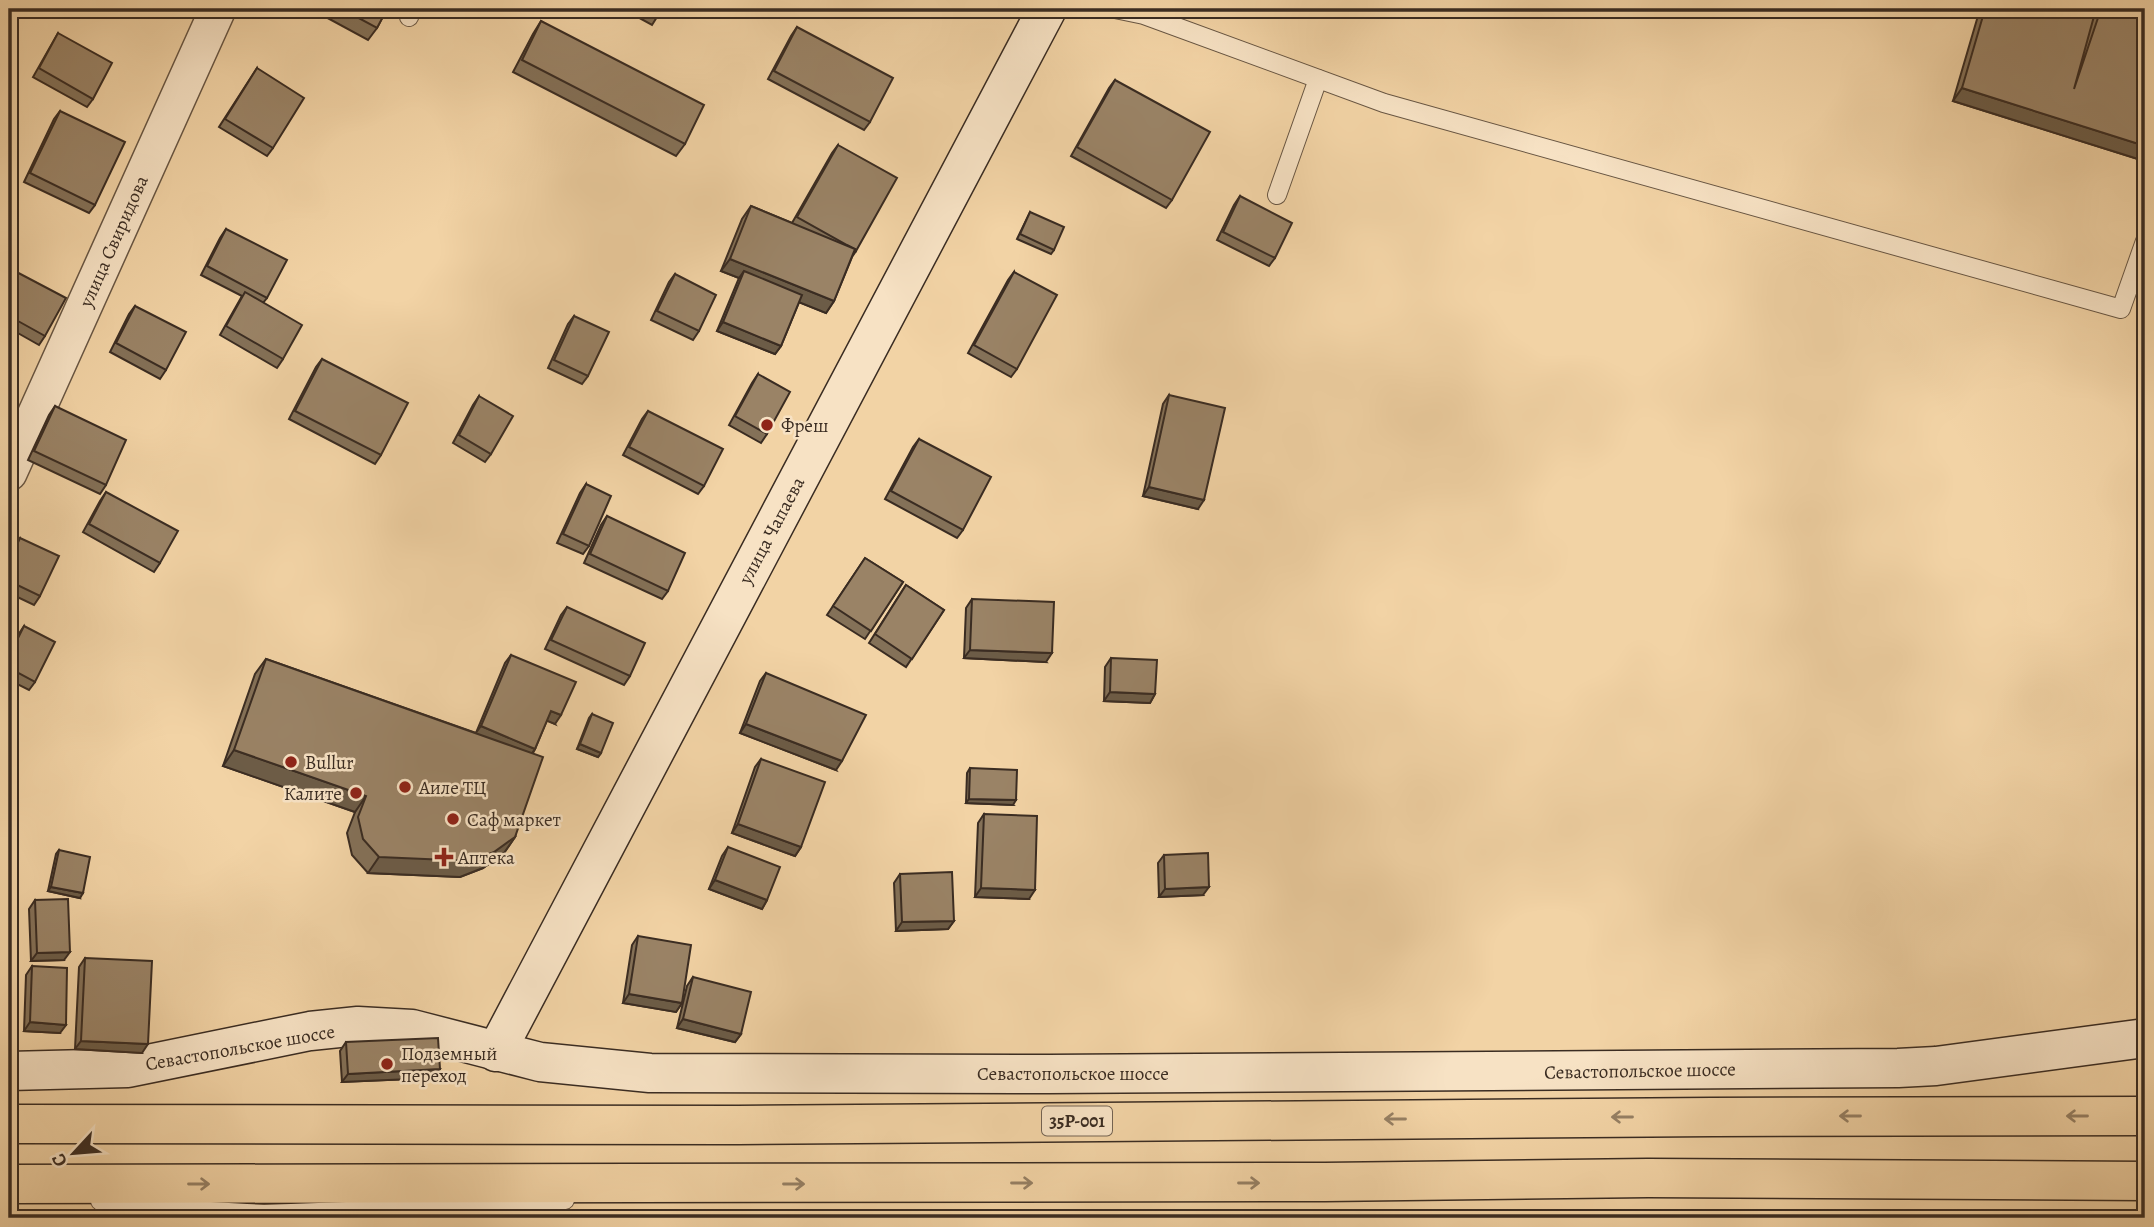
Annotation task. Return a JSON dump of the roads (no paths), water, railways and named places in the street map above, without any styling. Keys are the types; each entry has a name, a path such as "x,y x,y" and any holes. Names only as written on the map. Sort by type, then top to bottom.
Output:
{"main road":[{"name":"улица Чапаева","path":"496,1045 1047,9"},
{"name":"Севастопольское шоссе","path":"9,1072 128,1068 302,1033 358,1026 411,1029 496,1045 540,1062 650,1073 1049,1074 1885,1068 1936,1066 2145,1038"},
{"name":"35Р-001","path":"9,1124 738,1125 1712,1116 2145,1116"},
{"path":"13,1184 1325,1182 1648,1178 2145,1181"}],"street":[{"name":"улица Свиридова","path":"9,473 218,9"}],"lane":[{"path":"1115,9 1144,15 1397,106 2121,309 2145,241"},
{"path":"1277,195 1318,79"},
{"path":"9,1124 150,1107 483,1107"},
{"path":"620,1107 738,1125"}],"place":[{"name":"Фреш","path":"767,425"},
{"name":"Bullur","path":"291,762"},
{"name":"Аиле ТЦ","path":"405,787"},
{"name":"Калите","path":"356,793"},
{"name":"Саф маркет","path":"453,819"},
{"name":"Аптека","path":"444,857"},
{"name":"Подземный переход","path":"387,1064"}]}
